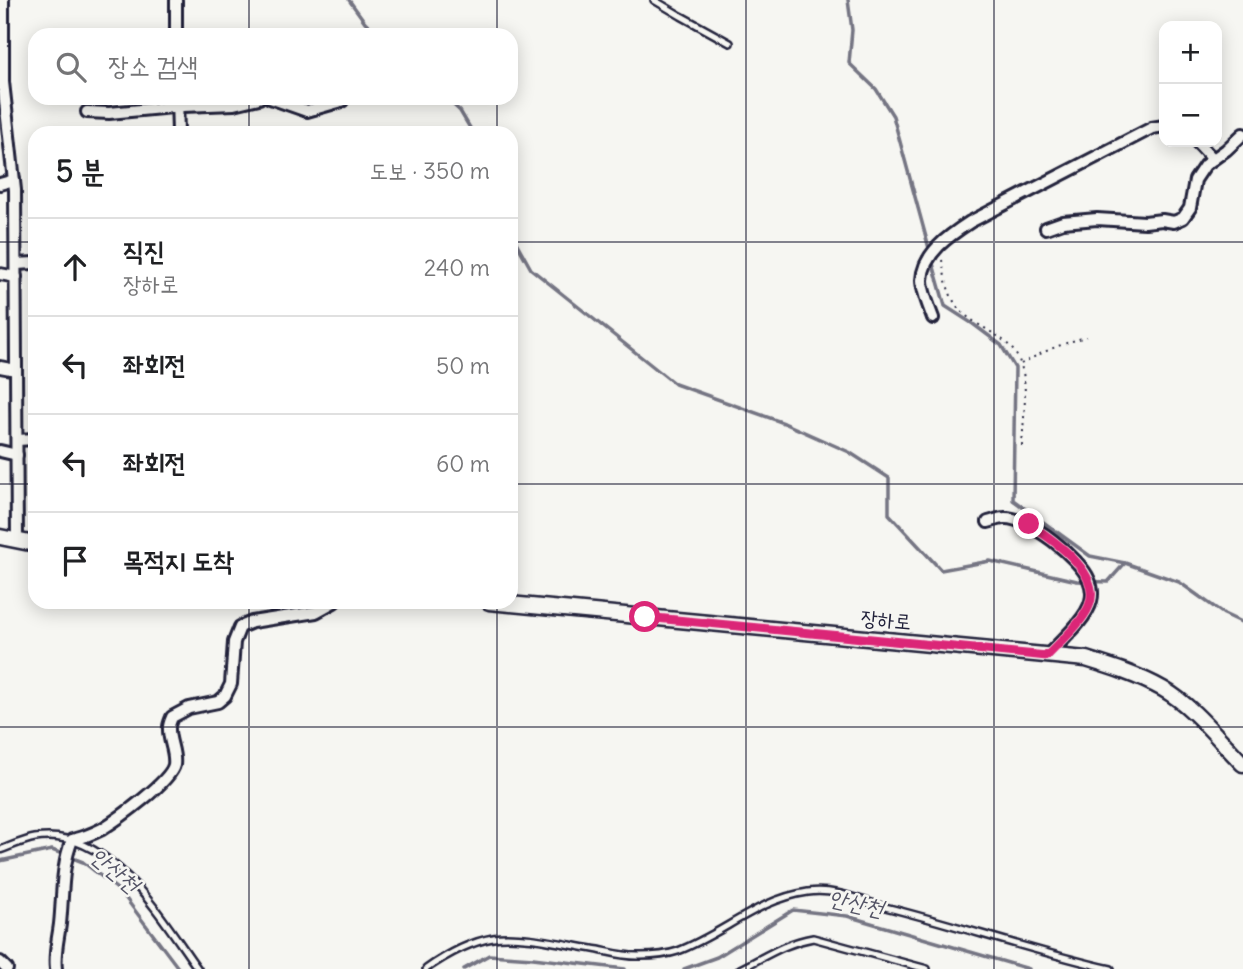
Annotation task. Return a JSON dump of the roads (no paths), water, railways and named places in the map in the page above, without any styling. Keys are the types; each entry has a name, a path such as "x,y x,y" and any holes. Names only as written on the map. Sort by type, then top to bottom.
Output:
{"street":[{"path":"3,0 3,82 14,180 17,540"},
{"path":"176,0 176,28"},
{"path":"88,113 109,113 159,105"},
{"path":"177,126 178,105"},
{"path":"290,105 307,111 328,105"},
{"path":"933,318 922,282 926,263 952,233 1152,128 1159,127"},
{"path":"1046,228 1063,222 1097,219 1174,222 1183,218 1190,208 1195,180 1205,164 1243,134"},
{"path":"1202,147 1213,159"},
{"path":"0,184 14,180"},
{"path":"16,264 28,263"},
{"path":"0,274 16,277"},
{"path":"0,368 16,370"},
{"path":"17,440 28,439"},
{"path":"0,452 17,454"},
{"path":"988,522 1005,518 1029,524 1050,537 1074,560 1090,583 1090,604 1082,619 1047,656"},
{"path":"0,537 28,542"},
{"name":"장하로","path":"518,605 1086,659 1126,671 1165,690 1192,711 1243,764"},
{"path":"55,969 54,956 60,929 63,877 71,843 100,830 118,818 172,772 174,762 169,728 172,717 189,708 218,702 225,696 231,684 234,642 240,627 252,622 321,609"},
{"path":"0,962 7,969"}],"lane":[{"path":"654,0 730,43"},
{"path":"0,850 34,838 54,837 99,851 131,879 198,969"},
{"path":"426,969 468,946 508,937 636,957 661,956 693,944 762,906 779,899 820,890 1111,969"},
{"path":"740,969 796,941 813,938 927,969"}],"waterway":[{"path":"349,0 371,28"},
{"path":"848,0 852,30 849,63 876,89 893,116 930,252"},
{"path":"454,105 469,126"},
{"path":"518,246 531,269 675,384 784,423 849,452 889,478 889,514 941,570 990,561 1077,581 1108,582 1125,563"},
{"path":"932,260 945,306 1001,345 1015,368 1013,500 1090,556 1125,563 1179,582 1224,614 1243,623"},
{"name":"안산천","path":"0,861 52,850 83,862 121,892 179,969"},
{"name":"안산천","path":"684,969 717,957 793,910 847,916 1029,969"},
{"name":"안산천","path":"464,969 489,955 625,969"}]}
